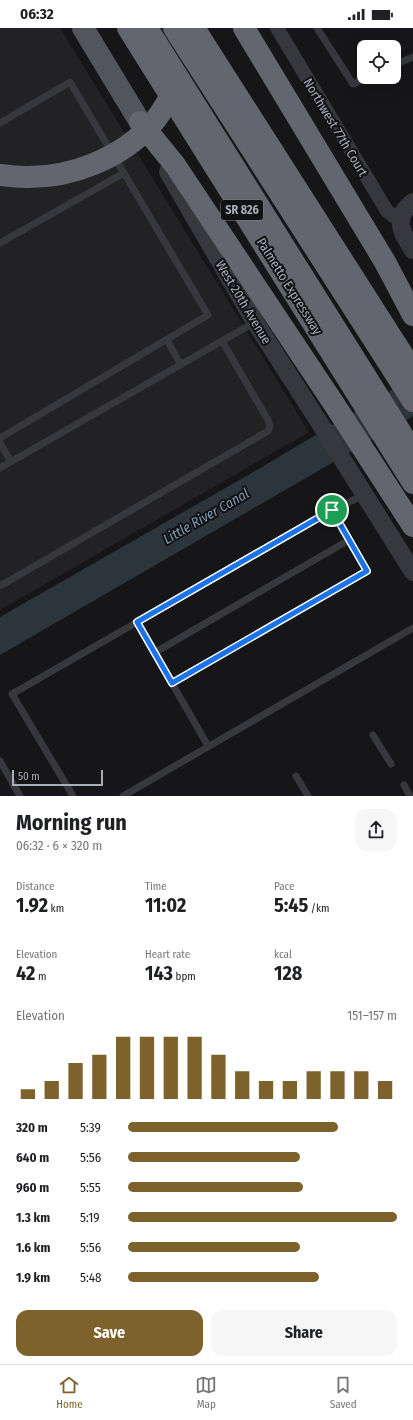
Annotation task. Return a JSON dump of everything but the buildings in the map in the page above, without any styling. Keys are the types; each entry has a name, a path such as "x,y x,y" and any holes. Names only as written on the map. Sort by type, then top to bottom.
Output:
{"highway":[{"name":"Palmetto Expressway","path":"128,28 404,448 413,483"},
{"path":"147,28 363,387"},
{"path":"174,28 404,367"},
{"path":"194,28 404,367 413,402"},
{"path":"0,175 25,177 53,175 76,171 104,160 132,143 152,124 167,103 183,73 194,43 194,28"},
{"path":"244,28 385,262 413,315"},
{"path":"140,122 175,165 413,526"}],"main road":[{"name":"West 20th Avenue","path":"83,28 140,122"}],"street":[{"name":"Northwest 77th Court","path":"277,28 387,211 400,221 402,232 413,250"},
{"name":"West 20th Avenue","path":"140,122 255,322 413,572"},
{"path":"400,221 404,212 413,202"}],"lane":[{"path":"317,28 353,84 357,82"},
{"path":"401,62 413,57"},
{"path":"0,123 70,82 208,315 0,438"},
{"path":"0,244 124,173"},
{"path":"0,468 255,322"},
{"path":"167,340 181,365"},
{"path":"0,586 268,431 270,426 268,420 222,341"},
{"path":"0,443 11,462"},
{"path":"73,796 12,694 332,510 364,494"},
{"path":"172,683 367,571 332,510"},
{"path":"154,653 349,540"},
{"path":"137,622 208,746"},
{"path":"123,796 413,628"},
{"path":"373,735 391,764"},
{"path":"0,761 20,796"},
{"path":"296,776 308,796"},
{"path":"404,785 410,796"}],"shaded area":[{"path":"0,28 60,28 309,432 0,610"}],"water":[{"name":"Little River Canal","path":"413,377 413,416 0,655 0,617 257,470"}],"route":[{"path":"332,510 367,571 172,683 137,622 332,510"}]}
